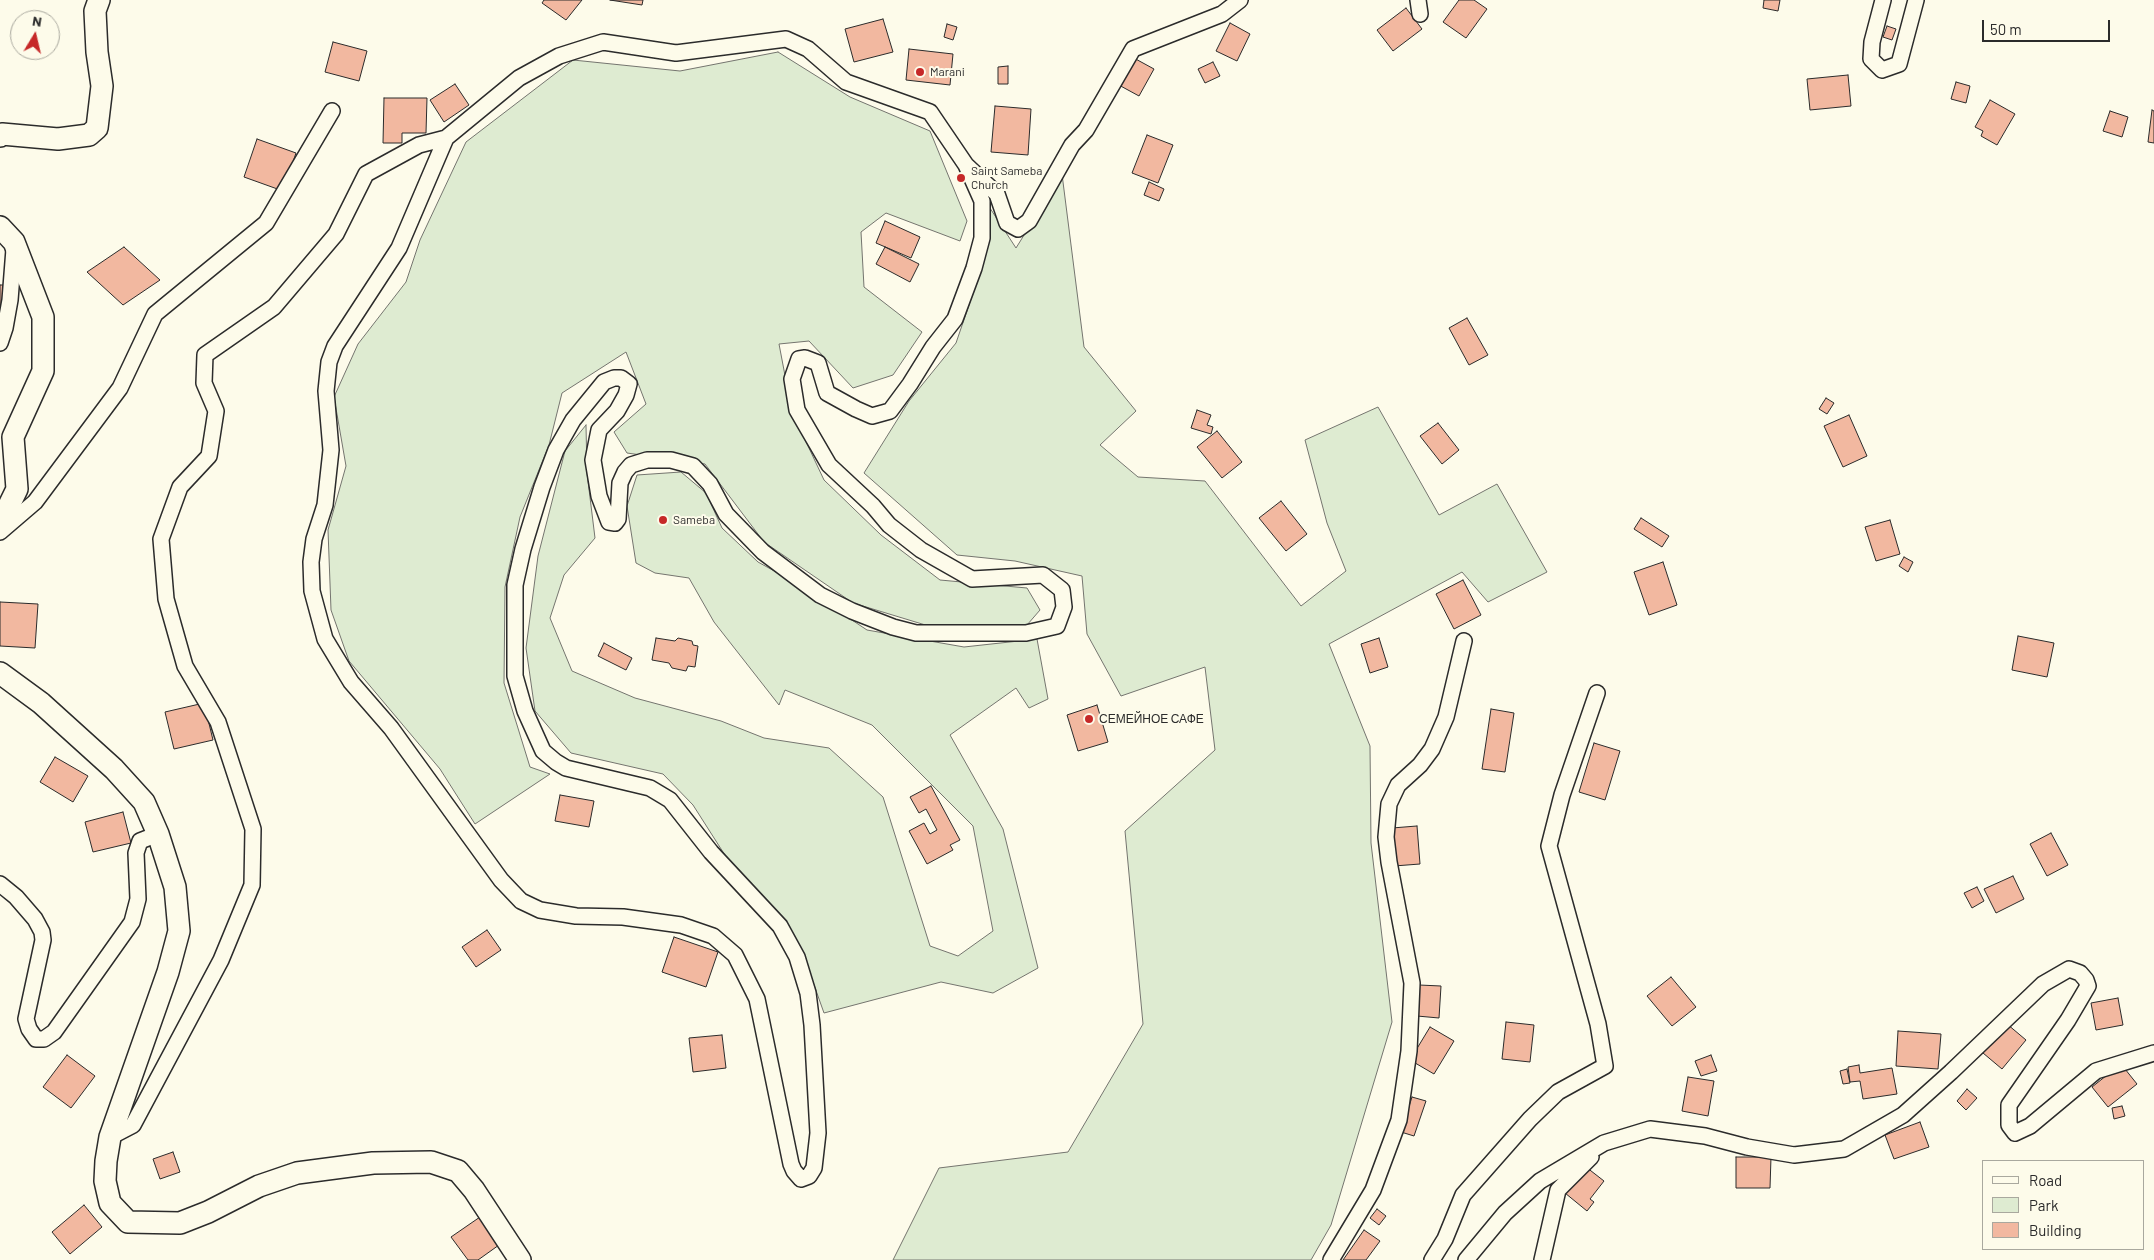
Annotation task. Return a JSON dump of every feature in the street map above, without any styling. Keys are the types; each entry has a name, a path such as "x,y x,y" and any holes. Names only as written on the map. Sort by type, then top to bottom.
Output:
{"street":[{"path":"0,136 2,134 58,139 89,135 97,128 102,86 96,11 99,0"},
{"path":"966,165 997,194 1007,223 1018,229 1029,221 1072,145 1086,130 1133,49 1222,14 1240,0"},
{"path":"1883,0 1872,42 1871,59 1882,70 1899,64 1916,0"},
{"path":"110,1136 133,1125 222,960 252,885 253,829 218,722 185,666 166,599 161,539 180,487 209,456 214,429 216,411 204,383 204,355 274,307 336,234 366,174 419,146 446,138 520,78 559,56 603,42 676,53 786,39 808,49 846,82 930,112 966,165 982,201 982,238 974,268 955,319 933,347 910,384 890,411 872,416 827,392 818,363 805,358 799,360 792,379 797,410 829,465 873,506 890,525 921,550 972,579 1043,575 1062,590 1064,607 1057,626 1026,633 916,633 893,627 852,611 820,595 763,552 726,514 710,484 693,466 671,460 647,460 631,465 620,483 618,519 615,523 609,522 599,496 593,460 599,430 616,411 626,394 628,384 621,378 604,382 574,420 556,450 531,522 515,585 515,676 525,711 542,751 566,768 650,788 670,800 712,852 780,926 797,958 808,993 812,1025 818,1133 814,1168 809,1176 801,1179 791,1164 757,999 735,955 713,936 681,925 623,916 576,916 540,910 520,900 501,880 391,728 351,682 325,639 312,590 311,562 314,539 325,505 331,450 326,391 329,362 335,346 399,248 446,138"},
{"path":"0,532 35,502 120,388 155,314 266,223 332,111"},
{"path":"0,343 10,300 7,235"},
{"path":"0,524 17,489 13,437 43,371 43,317 7,235"},
{"path":"1331,1260 1373,1190 1399,1120 1409,1051 1412,983 1389,862 1386,837 1389,804 1398,785 1432,749 1446,717 1464,641"},
{"path":"0,673 41,703 114,769 144,802 158,834 175,887 179,931 168,972 110,1136 105,1181 110,1203 128,1222 180,1223 208,1212 259,1186 297,1173 373,1163 431,1162 458,1171 474,1190 520,1260"},
{"path":"1432,1260 1445,1239 1463,1195 1530,1120 1558,1092 1605,1066 1598,1024 1549,846 1562,794 1597,693"},
{"path":"0,884 16,897 42,932 44,940 26,1019 29,1029 36,1039 44,1039 54,1032 132,922 138,899 136,853 140,841 158,834"},
{"path":"1466,1260 1505,1213 1540,1180 1604,1143 1650,1129 1705,1136 1747,1147 1794,1155 1844,1148 1903,1115 1952,1072 2043,984 2069,969 2080,973 2088,986 2068,1020 2009,1105 2009,1125 2015,1133 2030,1126 2096,1071 2154,1053"},
{"path":"1542,1260 1558,1190 1604,1143"}],"green space":[{"path":"778,52 850,97 930,131 967,221 960,241 886,213 861,232 864,287 922,332 893,375 853,388 809,341 779,344 792,412 824,480 881,535 940,580 1027,588 1040,610 1027,625 932,627 853,603 764,542 705,464 627,453 614,432 646,404 626,352 562,393 549,445 520,517 505,587 504,683 530,767 550,774 475,824 440,769 349,661 331,610 328,530 346,466 334,397 358,344 406,282 420,240 466,142 573,60 680,71"},
{"path":"1062,174 1084,347 1136,411 1100,445 1138,477 1205,481 1301,606 1346,571 1327,523 1305,440 1378,407 1439,515 1497,484 1547,572 1488,602 1462,572 1329,644 1370,746 1371,843 1392,1022 1331,1225 1311,1260 893,1260 939,1168 1068,1152 1143,1024 1125,831 1215,750 1205,667 1121,696 1087,634 1082,576 1015,561 957,555 864,473 909,401 956,343 984,261 986,202 1016,248"},
{"path":"586,425 587,473 595,538 564,575 550,618 572,671 635,698 721,721 764,738 829,748 883,797 930,946 958,956 993,931 973,826 872,725 785,690 779,705 714,622 689,578 655,573 636,563 627,506 637,475 681,472 706,493 722,528 758,562 796,583 867,630 964,647 1037,639 1048,699 1029,708 1016,688 950,735 1003,829 1038,968 993,993 941,982 824,1013 803,954 785,919 730,863 693,805 663,774 571,753 535,711 526,648 538,556 565,451"}],"building":[{"path":"544,0 582,0 566,20 542,3"},
{"path":"610,0 643,0 642,5"},
{"path":"1459,0 1474,0 1487,9 1466,38 1443,22"},
{"path":"1764,0 1780,0 1778,11 1763,8"},
{"path":"1406,8 1422,29 1393,51 1377,30"},
{"path":"883,19 893,52 854,62 845,29"},
{"path":"1230,23 1250,34 1237,61 1216,51"},
{"path":"947,24 957,27 953,40 944,37"},
{"path":"1887,26 1896,29 1892,40 1883,37"},
{"path":"333,42 367,51 359,81 325,72"},
{"path":"909,49 953,54 950,85 906,80"},
{"path":"1132,57 1154,69 1139,96 1117,84"},
{"path":"1213,62 1220,76 1205,83 1198,69"},
{"path":"1008,66 1008,84 998,84 998,67"},
{"path":"1848,75 1851,106 1810,110 1807,79"},
{"path":"1956,82 1970,86 1966,103 1951,99"},
{"path":"455,84 469,105 444,122 430,100"},
{"path":"384,98 427,98 426,133 402,133 402,143 383,143"},
{"path":"1990,100 2015,114 1997,145 1981,136 1983,131 1975,127"},
{"path":"995,106 1031,109 1028,155 991,152"},
{"path":"2152,110 2154,111 2154,143 2148,142"},
{"path":"2110,111 2128,117 2122,137 2103,131"},
{"path":"1147,135 1173,145 1158,183 1132,173"},
{"path":"257,139 296,153 283,191 244,177"},
{"path":"1149,182 1164,189 1159,201 1144,195"},
{"path":"885,221 920,237 911,258 876,243"},
{"path":"124,247 160,280 123,305 87,272"},
{"path":"885,247 919,264 910,282 876,264"},
{"path":"0,285 5,285 0,325"},
{"path":"1467,318 1488,355 1469,365 1449,328"},
{"path":"1826,398 1834,403 1827,414 1819,409"},
{"path":"1197,410 1211,415 1207,425 1213,427 1211,434 1191,428"},
{"path":"1849,415 1867,456 1843,467 1824,426"},
{"path":"1438,423 1459,450 1442,464 1420,436"},
{"path":"1217,431 1242,462 1222,478 1197,447"},
{"path":"1281,501 1307,534 1286,551 1259,518"},
{"path":"1641,518 1669,536 1662,547 1634,529"},
{"path":"1890,520 1900,554 1876,561 1865,527"},
{"path":"1904,557 1913,562 1908,572 1899,566"},
{"path":"1663,562 1677,605 1649,615 1634,572"},
{"path":"1463,580 1481,615 1454,629 1436,594"},
{"path":"0,602 38,604 35,648 0,646"},
{"path":"2018,636 2054,643 2047,677 2012,670"},
{"path":"656,638 675,641 678,638 692,641 693,645 698,646 695,667 688,666 686,671 672,668 669,663 652,660"},
{"path":"1379,638 1388,667 1370,673 1361,644"},
{"path":"604,643 632,658 626,670 598,656"},
{"path":"204,703 213,740 174,749 165,712"},
{"path":"1097,705 1108,742 1078,751 1067,715"},
{"path":"1491,709 1514,713 1505,772 1482,769"},
{"path":"1594,743 1620,751 1605,800 1579,792"},
{"path":"55,757 88,776 73,802 40,782"},
{"path":"931,786 960,840 950,845 953,850 927,864 909,831 924,823 930,834 937,830 926,809 919,813 910,797"},
{"path":"560,795 594,801 589,827 555,821"},
{"path":"123,812 131,843 93,852 85,822"},
{"path":"1417,826 1420,864 1394,866 1392,828"},
{"path":"2051,833 2068,865 2047,876 2030,844"},
{"path":"2013,876 2024,899 1996,913 1984,889"},
{"path":"1977,887 1984,901 1972,908 1964,893"},
{"path":"487,930 501,950 476,967 462,947"},
{"path":"674,937 718,952 706,987 662,972"},
{"path":"1671,977 1696,1007 1672,1026 1647,996"},
{"path":"1419,985 1441,986 1439,1018 1417,1016"},
{"path":"2118,998 2123,1025 2096,1030 2091,1003"},
{"path":"1506,1022 1534,1025 1530,1062 1502,1059"},
{"path":"2007,1024 2026,1040 2002,1069 1983,1053"},
{"path":"1430,1027 1454,1041 1434,1074 1410,1060"},
{"path":"1898,1031 1941,1034 1938,1069 1896,1066"},
{"path":"722,1035 726,1068 693,1072 689,1038"},
{"path":"67,1055 95,1076 71,1108 43,1087"},
{"path":"1711,1055 1717,1071 1701,1076 1695,1061"},
{"path":"2121,1064 2137,1084 2108,1107 2092,1087"},
{"path":"1859,1065 1860,1073 1892,1068 1897,1094 1863,1099 1860,1081 1850,1082 1848,1067"},
{"path":"1847,1069 1850,1083 1843,1084 1840,1071"},
{"path":"1688,1077 1714,1081 1708,1116 1682,1111"},
{"path":"1967,1089 1977,1098 1966,1110 1957,1101"},
{"path":"1412,1097 1426,1101 1414,1136 1401,1132"},
{"path":"2122,1106 2125,1116 2114,1119 2112,1108"},
{"path":"1920,1122 1929,1147 1894,1159 1885,1135"},
{"path":"173,1152 180,1172 160,1179 153,1159"},
{"path":"1736,1157 1771,1157 1770,1188 1736,1188"},
{"path":"1586,1167 1604,1181 1590,1199 1594,1202 1587,1211 1565,1193"},
{"path":"84,1205 102,1227 70,1254 52,1232"},
{"path":"1377,1209 1386,1216 1379,1225 1370,1218"},
{"path":"480,1217 499,1245 478,1260 468,1260 451,1237"},
{"path":"1364,1230 1380,1241 1366,1260 1343,1260"}],"place":[{"name":"Marani","path":"920,72"},
{"name":"Saint Sameba Church","path":"961,178"},
{"name":"Sameba","path":"663,520"},
{"name":"СЕМЕЙНОЕ САФЕ","path":"1089,719"}]}
